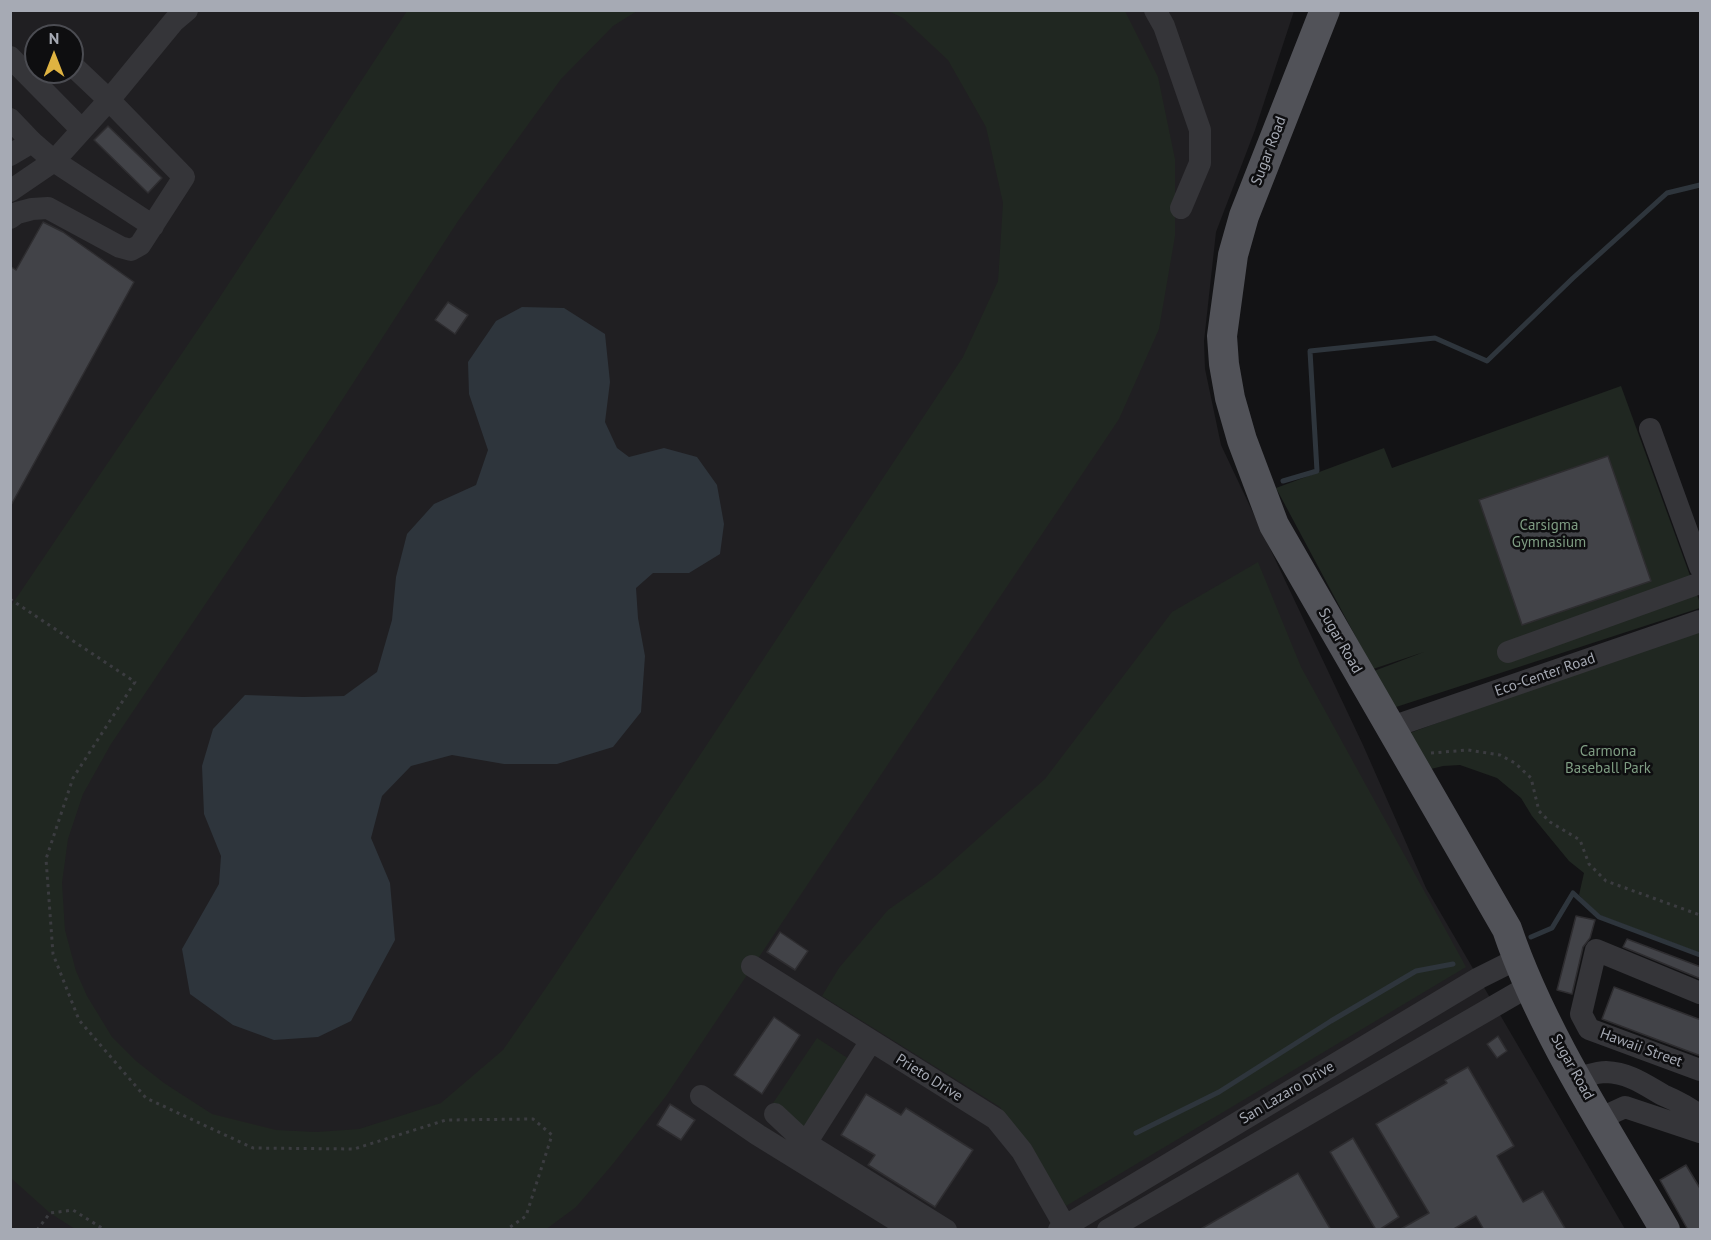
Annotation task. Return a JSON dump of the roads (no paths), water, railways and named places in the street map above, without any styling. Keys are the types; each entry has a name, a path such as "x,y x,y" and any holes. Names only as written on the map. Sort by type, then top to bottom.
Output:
{"main road":[{"name":"Sugar Road","path":"1324,10 1244,216 1233,255 1222,336 1224,364 1242,440 1274,525 1507,929 1529,986 1577,1078 1665,1230"}],"street":[{"path":"10,191 54,161 110,100 174,21 187,10"},
{"path":"1155,10 1164,26 1200,130 1200,163 1181,208"},
{"path":"10,57 82,130"},
{"path":"10,218 17,213 32,209 48,208 120,247 131,250 140,245 184,177 84,76"},
{"path":"10,119 54,161 153,226"},
{"path":"10,155 32,142"},
{"path":"1650,429 1701,567"},
{"path":"1508,652 1701,583"},
{"name":"Eco-Center Road","path":"1389,728 1701,621"},
{"name":"Hawaii Street","path":"1701,993 1596,950 1581,1014 1589,1029 1701,1070"},
{"name":"San Lazaro Drive","path":"1064,1228 1479,978 1517,959"},
{"name":"Prieto Drive","path":"752,966 996,1119 1022,1151 1064,1228"},
{"name":"San Lazaro Drive","path":"1107,1230 1529,986"},
{"path":"806,1143 871,1041"},
{"path":"1577,1078 1605,1072 1627,1076 1642,1081 1701,1116"},
{"path":"701,1096 758,1135 912,1230"},
{"path":"1660,1120 1668,1097"},
{"path":"1601,1118 1625,1107 1701,1132"},
{"path":"775,1114 806,1143 946,1230"}],"waterway":[{"path":"1283,481 1317,471 1310,351 1435,338 1487,361 1573,278 1667,193 1700,185"},
{"path":"1531,937 1552,928 1573,893 1599,917 1700,955"},
{"path":"1136,1133 1219,1092 1331,1021 1416,971 1453,964"}],"park label":[{"name":"Carsigma Gymnasium","path":"1549,534"},
{"name":"Carmona Baseball Park","path":"1608,760"}]}
